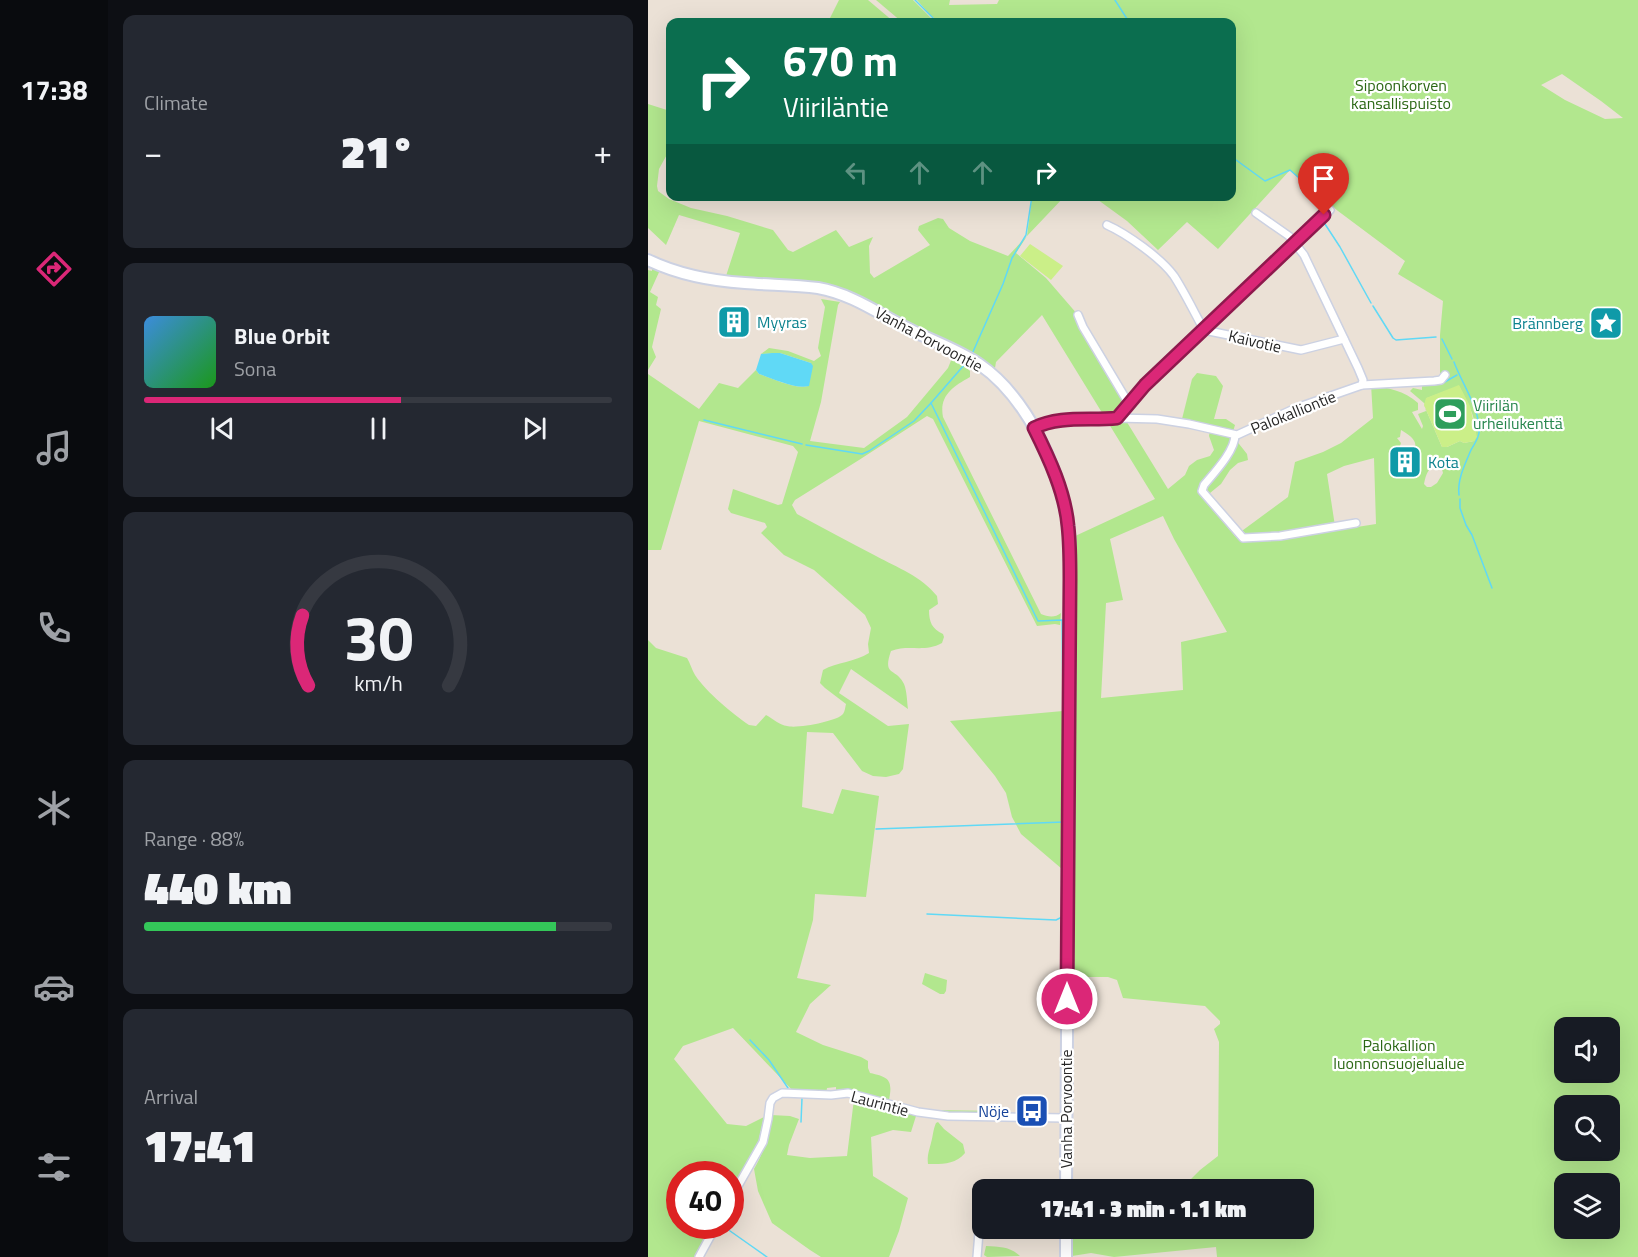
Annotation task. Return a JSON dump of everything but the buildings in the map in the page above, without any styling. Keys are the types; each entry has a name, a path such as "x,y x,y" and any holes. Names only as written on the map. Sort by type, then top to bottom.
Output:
{"street":[{"path":"1117,418 1145,385 1330,210"},
{"path":"1256,213 1281,230 1304,255 1363,380 1362,385"},
{"path":"1107,225 1119,230 1165,265 1204,330"},
{"name":"Vanha Porvoontie","path":"648,260 690,275 744,283 818,288 848,296 926,338 963,354 980,365 1004,387 1034,428 1048,457 1059,489 1069,537 1066,1179"},
{"path":"1078,315 1129,404"},
{"name":"Kaivotie","path":"1204,330 1301,350 1344,339"},
{"name":"Palokalliontie","path":"1034,428 1059,420 1117,418 1162,420 1235,435 1296,408 1362,385 1434,381 1441,380 1445,375"},
{"path":"1235,435 1236,440 1232,448 1202,491 1243,538 1280,536 1356,523"},
{"name":"Laurintie","path":"744,1175 763,1142 770,1103 773,1098 782,1093 826,1095 848,1093 899,1108 938,1115 1065,1118"},
{"path":"699,1257 709,1239"},
{"path":"977,1257 978,1239"},
{"path":"1066,1239 1066,1257"}],"green space":[{"path":"839,0 868,0 889,18 830,18"},
{"path":"876,0 913,0 931,18 897,18"},
{"path":"917,0 950,0 949,5 997,4 999,0 1638,0 1638,1257 1217,1257 1216,1247 1114,1257 1091,1253 1072,1256 1072,1239 1314,1239 1314,1179 1191,1179 1218,1156 1219,1042 1214,1029 1220,1021 1205,1006 1123,998 1117,980 1108,977 1073,977 1073,537 1155,499 1042,315 996,362 995,368 964,348 919,329 852,293 726,276 740,233 679,215 666,245 648,228 648,104 666,110 666,156 659,169 657,186 658,191 666,197 666,201 674,201 691,208 773,230 788,250 793,252 836,230 849,247 873,237 869,246 870,273 874,278 930,245 918,230 919,226 938,218 943,219 949,228 970,241 1008,256 1027,236 1016,253 1046,278 1078,315 1129,404 1117,419 1125,419 1168,489 1185,475 1189,466 1197,460 1210,456 1214,450 1209,436 1210,429 1181,423 1192,379 1197,373 1216,376 1223,386 1214,419 1226,419 1235,425 1232,435 1247,454 1248,460 1238,463 1230,470 1221,484 1210,493 1200,494 1235,536 1288,497 1295,462 1341,443 1373,418 1371,384 1401,393 1418,403 1418,410 1412,412 1422,429 1418,414 1426,411 1425,408 1442,447 1460,441 1464,443 1474,441 1475,434 1472,412 1459,386 1427,398 1424,404 1410,391 1413,388 1422,390 1422,386 1414,385 1440,378 1443,301 1398,274 1405,261 1338,211 1290,170 1218,249 1187,222 1158,250 1127,221 1100,201 1236,201 1236,18 934,18","holes":["1562,74 1601,101 1623,118 1605,119 1565,100 1541,85","1401,430 1414,441 1415,448 1409,457 1403,456 1401,443 1397,438 1400,437","1374,458 1376,524 1287,538 1335,526 1327,474 1344,466","1436,463 1441,465 1443,473 1437,483 1427,487 1424,484 1431,467","1163,516 1227,632 1181,642 1183,690 1101,698 1106,603 1123,600 1110,539"]},
{"path":"1031,201 1060,201 1027,236"},
{"path":"1030,244 1063,266 1051,280 1020,256"},
{"path":"652,269 660,270 650,292 658,297 656,305 661,309 652,347 656,357 648,370 648,270 652,271"},
{"path":"821,299 840,302 821,402 810,441 864,448 907,417 948,368 952,358 959,361 970,371 970,377 948,393 943,403 943,417 1041,614 1056,616 1061,613 1060,625 1037,626 933,419 927,416 795,500 792,505 797,514 909,573 931,589 937,596 938,604 929,610 931,622 944,637 942,643 935,646 891,651 888,665 904,684 908,709 851,669 839,693 888,726 909,724 903,769 899,774 886,777 873,776 862,771 833,733 807,732 802,807 833,814 842,789 879,796 866,897 815,894 813,920 797,978 831,985 810,1004 796,1032 823,1045 868,1061 870,1073 888,1080 889,1100 926,1110 1006,1111 1005,1114 930,1112 855,1092 855,1099 916,1116 911,1132 893,1130 871,1137 873,1176 908,1198 889,1257 821,1257 772,1223 758,1191 754,1169 766,1143 771,1115 799,1119 787,1155 810,1158 847,1156 854,1099 836,1094 836,1087 827,1088 826,1095 796,1094 733,1028 683,1046 674,1059 727,1124 746,1126 764,1117 758,1143 744,1168 744,1161 666,1161 666,1239 704,1239 694,1257 648,1257 648,640 656,648 687,658 695,675 706,689 749,725 756,726 766,715 779,723 792,727 826,722 843,714 846,704 820,683 823,670 869,653 871,628 865,615 814,570 784,555 761,533 767,527 765,523 731,513 728,509 733,489 778,505 782,504 798,452 793,446 699,421 661,550 648,550 648,374 699,409 719,383 738,388 756,370 759,374 784,383 808,386 811,363 780,353 761,354 769,348 788,351 814,361 821,356 818,348 825,307"},
{"name":"Viirilän urheilukenttä","path":"1459,385 1470,406 1477,437 1474,441 1464,443 1460,441 1442,447 1424,405 1426,398"},
{"path":"1063,711 1062,869 1021,834 1012,817 1006,793 950,721"},
{"path":"925,973 947,980 944,994 922,984"},
{"path":"938,1122 963,1144 965,1153 953,1162 928,1164 928,1153"},
{"path":"986,1246 1008,1249 1020,1256 987,1257 984,1255"}],"water":[{"path":"780,353 811,363 813,366 809,386 791,385 759,374 756,370 761,354"}],"waterway":[{"path":"915,0 933,18"},
{"path":"1115,0 1126,18"},
{"path":"1236,160 1265,181 1290,170 1332,207 1330,208"},
{"path":"972,354 1012,258 1026,235 1031,201"},
{"path":"1323,221 1371,303"},
{"path":"1373,306 1396,340 1436,337"},
{"path":"1442,339 1452,359"},
{"path":"1454,362 1474,406 1479,424 1478,437 1460,478 1459,495"},
{"path":"806,445 862,454 869,451 914,421 965,364"},
{"path":"1443,383 1457,375"},
{"path":"931,403 1038,621 1062,620 1063,699"},
{"path":"704,420 802,444"},
{"path":"1460,499 1460,508 1466,525 1492,588"},
{"path":"1063,705 1064,723"},
{"path":"876,829 1064,822"},
{"path":"927,914 1056,920 1062,917 1063,888"},
{"path":"750,1040 769,1060 788,1088"},
{"path":"801,1122 802,1098"},
{"path":"741,1239 767,1257"}],"place":[{"name":"Myyras","path":"734,322"},
{"name":"Brännberg","path":"1606,323"},
{"name":"Viirilän urheilukenttä","path":"1450,414"},
{"name":"Kota","path":"1405,462"},
{"name":"Nöje","path":"1032,1111"}],"route":[{"path":"1067,999 1070,641 1068,525 1048,457 1034,428 1059,420 1117,418 1145,385 1324,215"}],"park label":[{"name":"Sipoonkorven kansallispuisto","path":"1401,94"},
{"name":"Palokallion luonnonsuojelualue","path":"1399,1054"}]}
